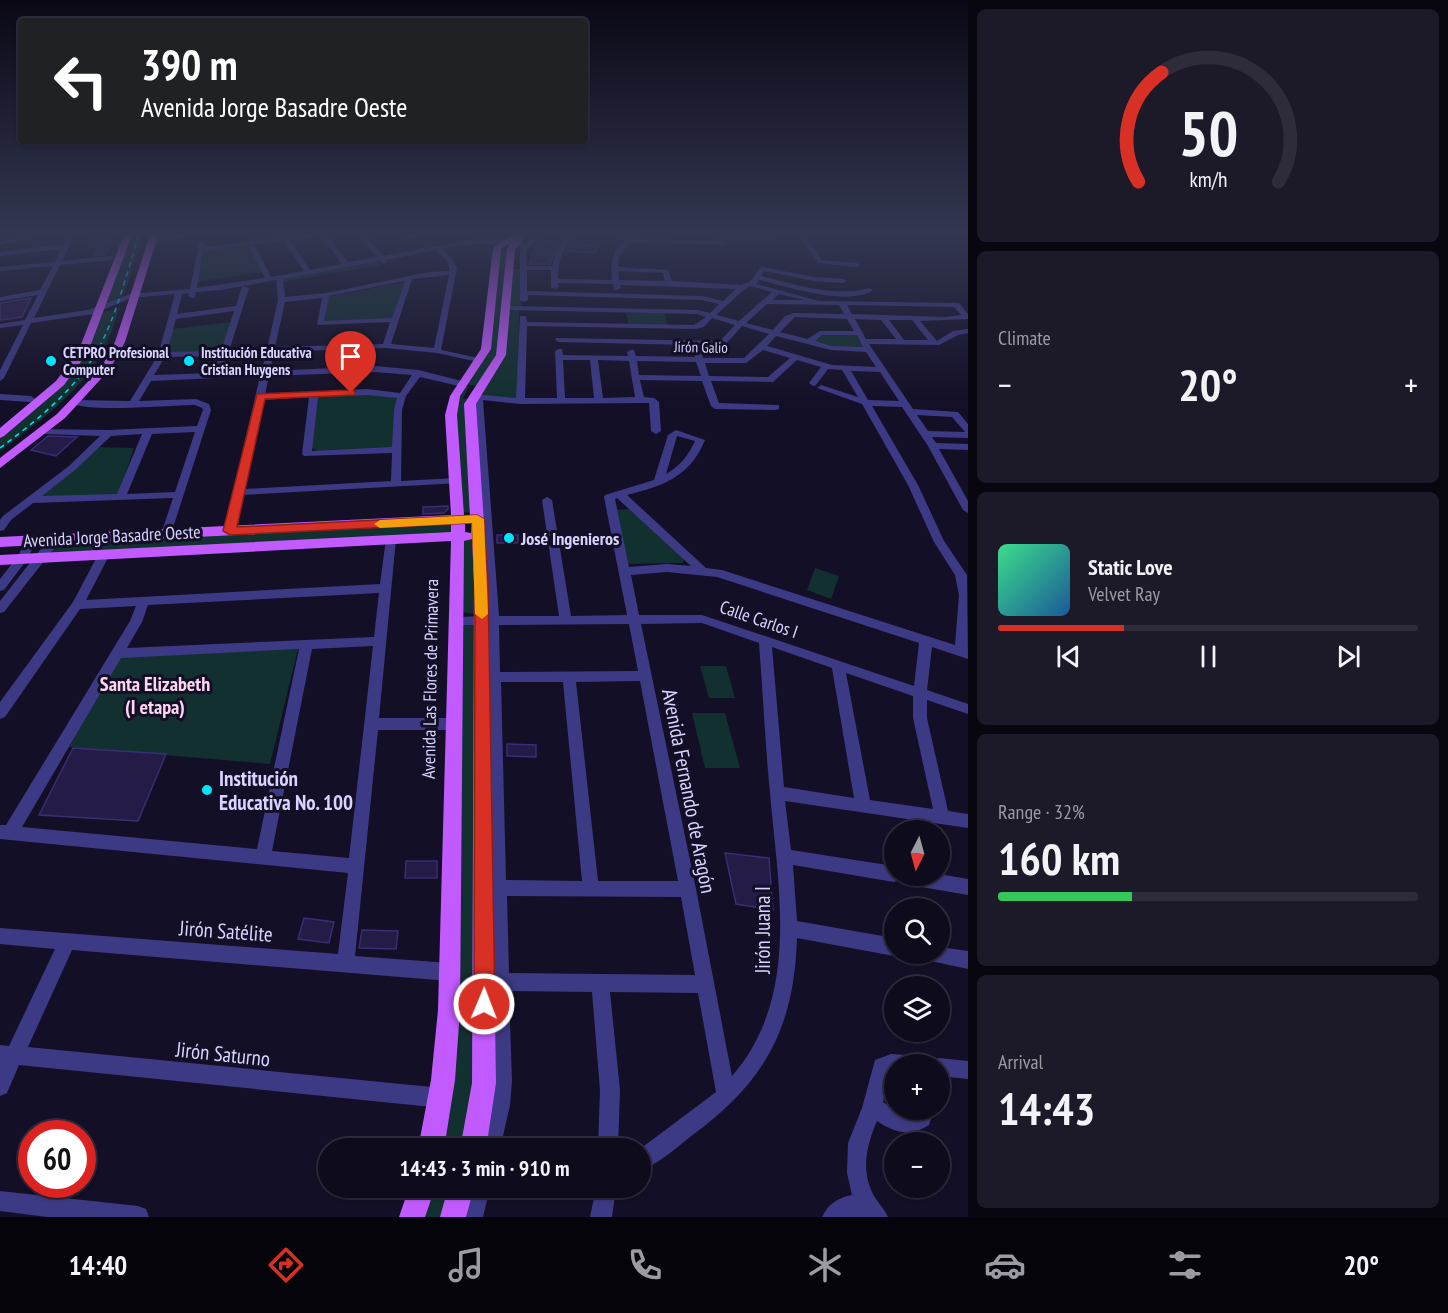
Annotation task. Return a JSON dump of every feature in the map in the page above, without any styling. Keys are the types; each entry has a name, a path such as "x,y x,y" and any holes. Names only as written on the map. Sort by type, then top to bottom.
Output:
{"main road":[{"path":"0,434 36,406 68,374 86,346 103,289"},
{"path":"0,427 31,399 70,358 97,310 106,289"},
{"path":"0,454 57,409 84,382 105,353 133,289"},
{"name":"Avenida Las Flores de Primavera","path":"471,393 503,289"},
{"name":"Avenida Las Flores de Primavera","path":"433,1138 448,1053 457,528 451,415 454,396 471,393 500,359 509,289"},
{"path":"0,464 76,403 112,358 120,342 129,301"},
{"path":"471,393 470,404 482,496 478,527 487,620 492,982 484,1083 475,1138"},
{"name":"Avenida Jorge Basadre Oeste","path":"0,542 230,531 478,527"},
{"name":"Avenida Jorge Basadre Oeste","path":"0,560 391,539 457,528"},
{"path":"412,1217 419,1198"},
{"path":"453,1217 458,1198"}],"street":[{"path":"0,378 30,321 44,289"},
{"path":"192,293 193,289"},
{"path":"0,326 97,310 129,301 215,289"},
{"path":"192,293 237,289"},
{"path":"217,376 245,289"},
{"path":"230,531 272,350 282,300 281,289"},
{"path":"282,300 326,296 361,289"},
{"path":"386,346 405,289"},
{"path":"437,351 450,289"},
{"path":"520,400 524,289"},
{"path":"555,289 555,294"},
{"path":"617,289 640,401"},
{"path":"732,289 739,290"},
{"path":"773,289 816,301"},
{"path":"816,289 861,293 869,290"},
{"path":"523,324 695,327 739,290"},
{"path":"559,340 722,343 778,291"},
{"path":"0,299 42,292"},
{"path":"524,293 702,298 724,303"},
{"path":"133,404 162,355 179,295"},
{"path":"326,296 320,323 394,320"},
{"path":"765,302 816,301 956,305 968,317"},
{"path":"841,302 869,350 926,434 968,510"},
{"path":"898,304 934,342"},
{"path":"506,308 697,312 837,349 869,350"},
{"path":"174,317 238,309"},
{"name":"Jirón Galio","path":"560,357 746,361 794,315 946,319 968,317"},
{"path":"883,317 902,342"},
{"path":"946,319 958,332"},
{"path":"558,325 561,400"},
{"path":"864,341 939,343 958,332 968,331"},
{"path":"809,342 820,333 859,333"},
{"path":"694,343 715,406 776,407"},
{"path":"272,350 386,346 437,351 480,361"},
{"path":"762,348 826,366 884,370"},
{"path":"162,355 223,353"},
{"path":"636,377 773,379 795,357"},
{"path":"594,358 599,400"},
{"path":"826,366 817,385 863,401 955,414 968,430"},
{"path":"150,378 375,369 418,373 471,393 520,400 655,402 656,432"},
{"path":"625,571 667,568 702,570 964,653 965,586 957,566 931,528 913,485 846,369"},
{"path":"396,483 398,410 402,396 418,373"},
{"path":"261,397 367,392 402,396"},
{"path":"314,395 307,454 396,450"},
{"path":"0,397 31,399"},
{"path":"76,403 203,403 207,410 166,534"},
{"path":"44,430 108,433 200,429"},
{"path":"121,496 148,432"},
{"path":"0,528 7,518 72,468 108,433"},
{"path":"926,434 968,435"},
{"path":"614,496 676,476 692,460 700,440 673,435 659,481"},
{"path":"933,446 968,447"},
{"path":"239,492 456,481"},
{"path":"30,500 178,495"},
{"path":"482,496 487,620"},
{"path":"614,496 702,570"},
{"name":"Avenida Fernando de Aragón","path":"614,496 633,619 688,889 726,1094"},
{"path":"547,500 566,620"},
{"path":"0,609 55,539"},
{"path":"346,963 391,539"},
{"path":"0,587 22,558 32,540"},
{"path":"0,713 77,605 104,554"},
{"path":"77,605 387,588"},
{"path":"143,602 136,622 118,653 5,833 355,866"},
{"name":"Calle Carlos I","path":"456,621 702,619 968,710"},
{"path":"926,640 920,693 920,718 942,817"},
{"path":"118,653 380,641"},
{"name":"Jirón Juana I","path":"651,1152 726,1094 749,1070 759,1056 779,1013 787,968 788,928 765,641"},
{"path":"263,856 306,645"},
{"path":"838,665 863,804"},
{"path":"569,676 591,889"},
{"path":"488,677 644,676"},
{"path":"372,724 454,724"},
{"path":"777,793 968,821"},
{"path":"784,856 884,872"},
{"path":"950,884 968,887"},
{"path":"491,888 688,889"},
{"path":"788,928 884,945"},
{"name":"Jirón Satélite","path":"0,936 449,972"},
{"path":"0,1086 7,1054 67,942"},
{"path":"950,957 968,960"},
{"path":"492,1138 500,1105 502,1081 492,982 706,984"},
{"path":"600,982 610,1090 608,1138"},
{"name":"Jirón Saturno","path":"7,1054 442,1098"},
{"path":"873,1212 858,1185 856,1170 858,1143 873,1107 884,1066"},
{"path":"950,1069 968,1071"},
{"path":"873,1107 884,1115"},
{"path":"892,1120 906,1124 916,1123 920,1120"},
{"path":"472,1217 477,1198"},
{"path":"601,1217 604,1198"},
{"path":"0,1201 138,1217"},
{"path":"833,1217 844,1206 852,1204 873,1212"}],"green space":[{"path":"111,289 126,289 123,297 106,302"},
{"path":"370,289 403,289 392,319 323,322 327,297"},
{"path":"491,289 505,289 500,350 477,386 465,384 478,368"},
{"path":"510,289 521,289 521,307 509,307"},
{"path":"119,309 105,347 82,381 56,407 0,451 0,437 47,398 91,344 103,312"},
{"path":"519,310 518,399 484,397 479,393 497,369 508,311"},
{"path":"626,313 665,313 668,326 629,326"},
{"path":"231,322 222,352 165,354 172,329"},
{"path":"856,334 865,349 836,348 812,342 819,335"},
{"path":"464,386 469,387 463,398 468,399 474,512 460,513 453,413 458,394"},
{"path":"362,394 399,398 393,448 318,451 311,448 317,397"},
{"path":"95,447 134,448 118,495 42,499 39,496"},
{"path":"631,509 684,558 683,563 626,564 614,510"},
{"path":"452,523 451,532 49,555 55,543"},
{"path":"473,537 475,540 474,614 460,612 461,539"},
{"path":"815,568 839,576 831,599 807,590"},
{"path":"475,625 476,1094 468,1138 438,1138 461,627"},
{"path":"298,649 270,764 69,747 120,657"},
{"path":"700,666 726,666 735,698 709,698"},
{"path":"692,713 725,713 740,768 705,768"},
{"path":"425,1198 451,1198 445,1217 418,1217"}],"building":[{"path":"31,298 22,317 0,320 0,303"},
{"path":"48,436 77,437 56,456 31,450"},
{"path":"448,506 444,513 423,514 423,507"},
{"name":"José Ingenieros","path":"497,535 518,535 518,543 497,543"},
{"path":"507,744 536,745 536,757 507,756"},
{"path":"73,748 166,754 138,821 39,815"},
{"path":"725,853 769,858 773,910 736,904"},
{"path":"406,861 437,861 437,878 405,878"},
{"path":"304,918 334,922 329,943 298,939"},
{"path":"362,930 398,931 396,949 359,948"}],"railway":[{"path":"0,448 57,401 82,373 102,342 122,289"}],"slow traffic":[{"path":"380,524 477,519 482,614"}],"place":[{"name":"CETPRO Profesional Computer","path":"51,361"},
{"name":"Institución Educativa Cristian Huygens","path":"189,361"},
{"name":"José Ingenieros","path":"509,538"},
{"name":"Institución Educativa No. 100","path":"207,790"}],"district":[{"name":"Santa Elizabeth (I etapa)","path":"155,696"}],"route":[{"path":"351,393 261,397 230,531 477,519 481,582 484,1004"}]}
